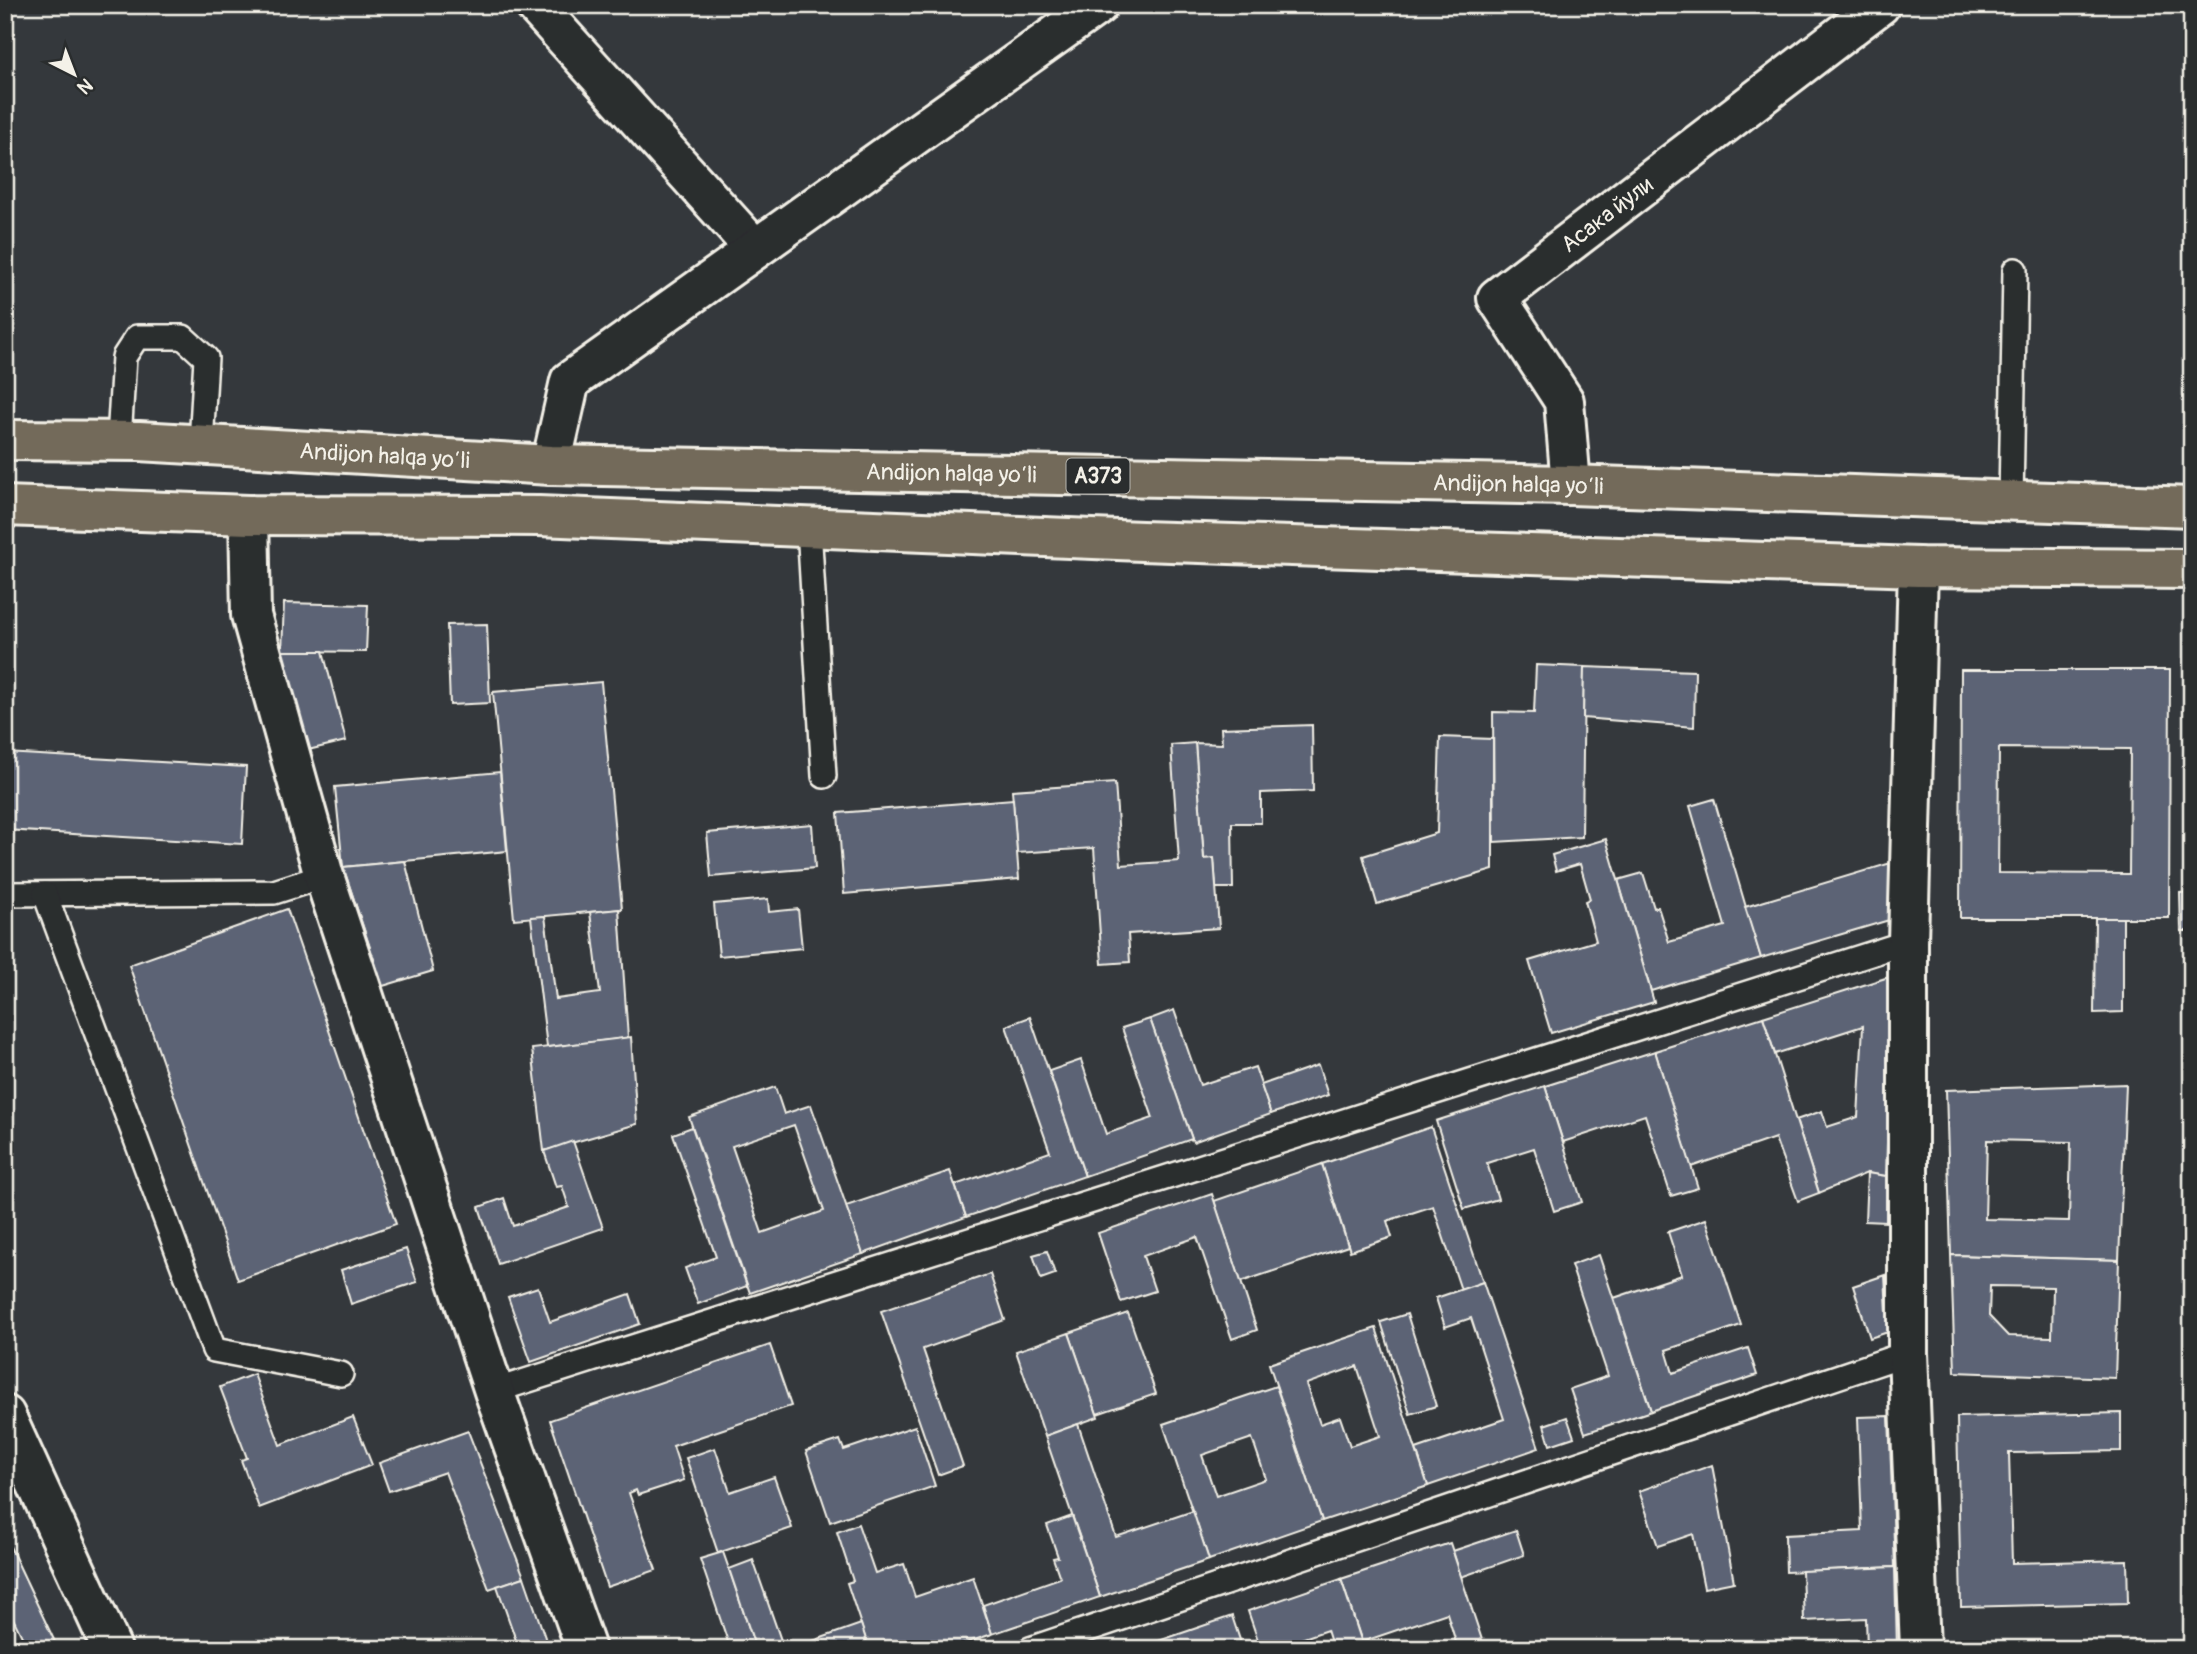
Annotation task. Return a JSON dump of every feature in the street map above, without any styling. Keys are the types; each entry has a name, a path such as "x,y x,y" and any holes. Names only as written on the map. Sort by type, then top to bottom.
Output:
{"highway":[{"name":"Andijon halqa yo‘li","path":"5,440 119,440 551,464 1571,485 2192,507"},
{"path":"5,506 249,515 539,516 1156,542 1918,567 2192,569"}],"street":[{"path":"535,5 755,249"},
{"path":"551,464 570,381 1098,5"},
{"name":"Асака йули","path":"1571,485 1564,401 1497,298 1880,5"},
{"path":"249,515 251,615 324,876 494,1391 586,1649"},
{"path":"1918,567 1908,942 1908,1353 1920,1649"},
{"path":"5,1415 112,1649"}],"lane":[{"path":"2011,501 2015,270"},
{"path":"119,440 124,357 137,337 183,337 206,358 201,444"},
{"path":"809,527 824,776"},
{"path":"5,894 274,892 324,876"},
{"path":"45,894 214,1350 341,1374"},
{"path":"494,1391 1908,942"},
{"path":"1030,1649 1908,1353"}],"building":[{"path":"284,603 368,605 366,652 282,651"},
{"path":"487,624 490,703 450,705 447,625"},
{"path":"282,651 323,651 346,741 308,750"},
{"path":"1536,665 1584,667 1582,837 1494,842 1493,712 1534,713"},
{"path":"1584,667 1695,671 1694,727 1583,718"},
{"path":"1961,670 2170,670 2169,918 1960,918","holes":["1999,748 2130,749 2129,874 1998,873"]},
{"path":"601,682 622,909 514,919 493,692"},
{"path":"1312,725 1313,791 1261,793 1261,823 1232,823 1233,888 1216,888 1214,858 1204,859 1195,743 1222,744 1221,728"},
{"path":"1440,737 1493,739 1493,870 1377,904 1363,856 1437,833"},
{"path":"1195,743 1204,859 1214,858 1219,928 1128,934 1130,962 1102,964 1094,848 1017,853 1012,790 1115,783 1121,865 1179,861 1171,745"},
{"path":"5,753 246,767 242,844 5,830"},
{"path":"500,772 507,851 343,867 335,787"},
{"path":"1013,799 1019,879 844,894 838,813"},
{"path":"1714,799 1761,958 1651,991 1618,880 1643,873 1669,942 1725,926 1690,806"},
{"path":"812,824 815,868 711,877 707,833"},
{"path":"1606,839 1654,1002 1551,1033 1529,961 1596,941 1585,901 1590,899 1580,864 1556,871 1552,855"},
{"path":"405,861 433,971 383,986 343,867"},
{"path":"1894,862 1896,918 1761,958 1745,907"},
{"path":"2192,892 2192,931 2181,931 2180,893"},
{"path":"768,899 769,912 798,909 802,948 719,956 714,904"},
{"path":"287,909 396,1224 238,1280 129,965"},
{"path":"619,909 628,1038 547,1047 531,917 545,916 556,999 600,993 590,912"},
{"path":"2095,918 2123,918 2123,1012 2094,1013"},
{"path":"1892,976 1886,1176 1867,1173 1819,1193 1796,1120 1822,1111 1827,1127 1858,1117 1863,1026 1775,1054 1763,1017"},
{"path":"1174,1010 1200,1085 1255,1067 1271,1114 1193,1142 1150,1019"},
{"path":"1030,1017 1085,1176 966,1217 955,1185 1050,1152 1006,1026"},
{"path":"1763,1017 1819,1193 1798,1201 1775,1138 1691,1167 1655,1051"},
{"path":"1150,1019 1192,1139 1085,1176 1049,1071 1081,1060 1106,1134 1153,1118 1122,1028"},
{"path":"631,1037 637,1124 544,1151 532,1049"},
{"path":"1655,1051 1698,1188 1671,1196 1645,1115 1563,1142 1545,1086"},
{"path":"1318,1065 1328,1095 1271,1114 1261,1085"},
{"path":"2126,1084 2119,1260 1951,1255 1946,1090","holes":["1987,1140 2071,1142 2069,1221 1985,1219"]},
{"path":"1545,1086 1582,1202 1554,1211 1534,1148 1487,1163 1498,1199 1464,1209 1436,1121"},
{"path":"775,1087 784,1114 811,1105 863,1254 750,1293 689,1117","holes":["794,1125 824,1211 762,1233 732,1146"]},
{"path":"692,1127 747,1286 698,1304 685,1268 716,1257 673,1134"},
{"path":"1431,1127 1483,1282 1461,1290 1433,1206 1387,1221 1392,1237 1350,1251 1322,1164"},
{"path":"573,1141 603,1228 498,1264 479,1207 504,1198 513,1226 569,1207 562,1186 556,1187 544,1151"},
{"path":"1322,1164 1348,1246 1241,1282 1214,1201"},
{"path":"950,1171 966,1217 863,1254 846,1206"},
{"path":"1867,1173 1886,1176 1886,1222 1865,1221"},
{"path":"1212,1194 1257,1330 1232,1339 1197,1237 1143,1256 1155,1291 1121,1302 1098,1233"},
{"path":"1706,1219 1741,1325 1666,1350 1673,1373 1748,1348 1757,1375 1651,1411 1614,1298 1682,1275 1668,1232"},
{"path":"406,1249 417,1282 351,1304 341,1270"},
{"path":"1047,1251 1055,1274 1041,1279 1033,1255"},
{"path":"1599,1255 1651,1411 1585,1433 1570,1389 1608,1376 1571,1265"},
{"path":"1951,1255 2119,1260 2115,1378 1955,1372","holes":["1990,1286 2053,1287 2052,1337 2008,1336 1989,1316"]},
{"path":"990,1274 1005,1320 923,1349 963,1466 938,1475 881,1311"},
{"path":"1885,1275 1888,1332 1870,1338 1853,1286"},
{"path":"1483,1282 1539,1448 1428,1486 1416,1449 1504,1419 1471,1318 1445,1327 1436,1298"},
{"path":"538,1287 550,1322 630,1294 640,1324 531,1362 508,1297"},
{"path":"1128,1313 1156,1394 1097,1414 1069,1333"},
{"path":"1407,1314 1436,1406 1410,1414 1381,1322"},
{"path":"1376,1328 1428,1486 1322,1521 1269,1364","holes":["1357,1366 1380,1436 1350,1446 1340,1417 1320,1424 1306,1384"]},
{"path":"1069,1333 1098,1417 1045,1436 1016,1351"},
{"path":"770,1345 791,1406 673,1446 684,1480 638,1495 636,1490 629,1493 656,1570 607,1587 550,1420"},
{"path":"254,1374 280,1445 353,1417 372,1465 259,1508 241,1460 247,1458 220,1387"},
{"path":"1276,1386 1322,1521 1209,1560 1163,1424","holes":["1252,1438 1266,1479 1216,1496 1202,1455"]},
{"path":"2121,1413 2121,1451 2009,1453 2012,1563 2127,1560 2128,1603 1961,1607 1957,1417"},
{"path":"1889,1416 1895,1567 1786,1572 1785,1535 1862,1531 1858,1417"},
{"path":"1567,1417 1574,1437 1550,1445 1544,1425"},
{"path":"1078,1424 1116,1537 1193,1511 1209,1560 1100,1597 1045,1436"},
{"path":"915,1426 935,1486 830,1522 806,1451 840,1440 844,1450"},
{"path":"468,1431 524,1577 489,1589 445,1472 389,1491 379,1463"},
{"path":"715,1448 730,1492 774,1477 792,1528 718,1553 686,1458"},
{"path":"1712,1465 1734,1582 1704,1588 1693,1534 1658,1546 1639,1491"},
{"path":"1072,1516 1100,1597 992,1634 983,1605 1060,1578 1053,1558 1058,1557 1047,1525"},
{"path":"858,1524 875,1573 904,1564 915,1597 973,1577 992,1634 948,1649 869,1649 847,1583 853,1581 837,1532"},
{"path":"1516,1530 1524,1555 1461,1577 1453,1551"},
{"path":"5,1536 55,1642 40,1649 28,1649 5,1602"},
{"path":"1450,1543 1485,1649 1458,1649 1447,1613 1362,1642 1341,1579"},
{"path":"723,1552 756,1649 721,1649 720,1645 728,1642 700,1559"},
{"path":"753,1560 784,1649 756,1649 729,1569"},
{"path":"1895,1567 1897,1649 1867,1649 1866,1618 1804,1621 1802,1571"},
{"path":"524,1577 549,1649 519,1649 497,1586"},
{"path":"1341,1579 1364,1649 1333,1649 1327,1630 1272,1649 1261,1649 1248,1611"},
{"path":"1232,1616 1243,1649 1135,1649"},
{"path":"861,1624 869,1649 790,1649"}]}
